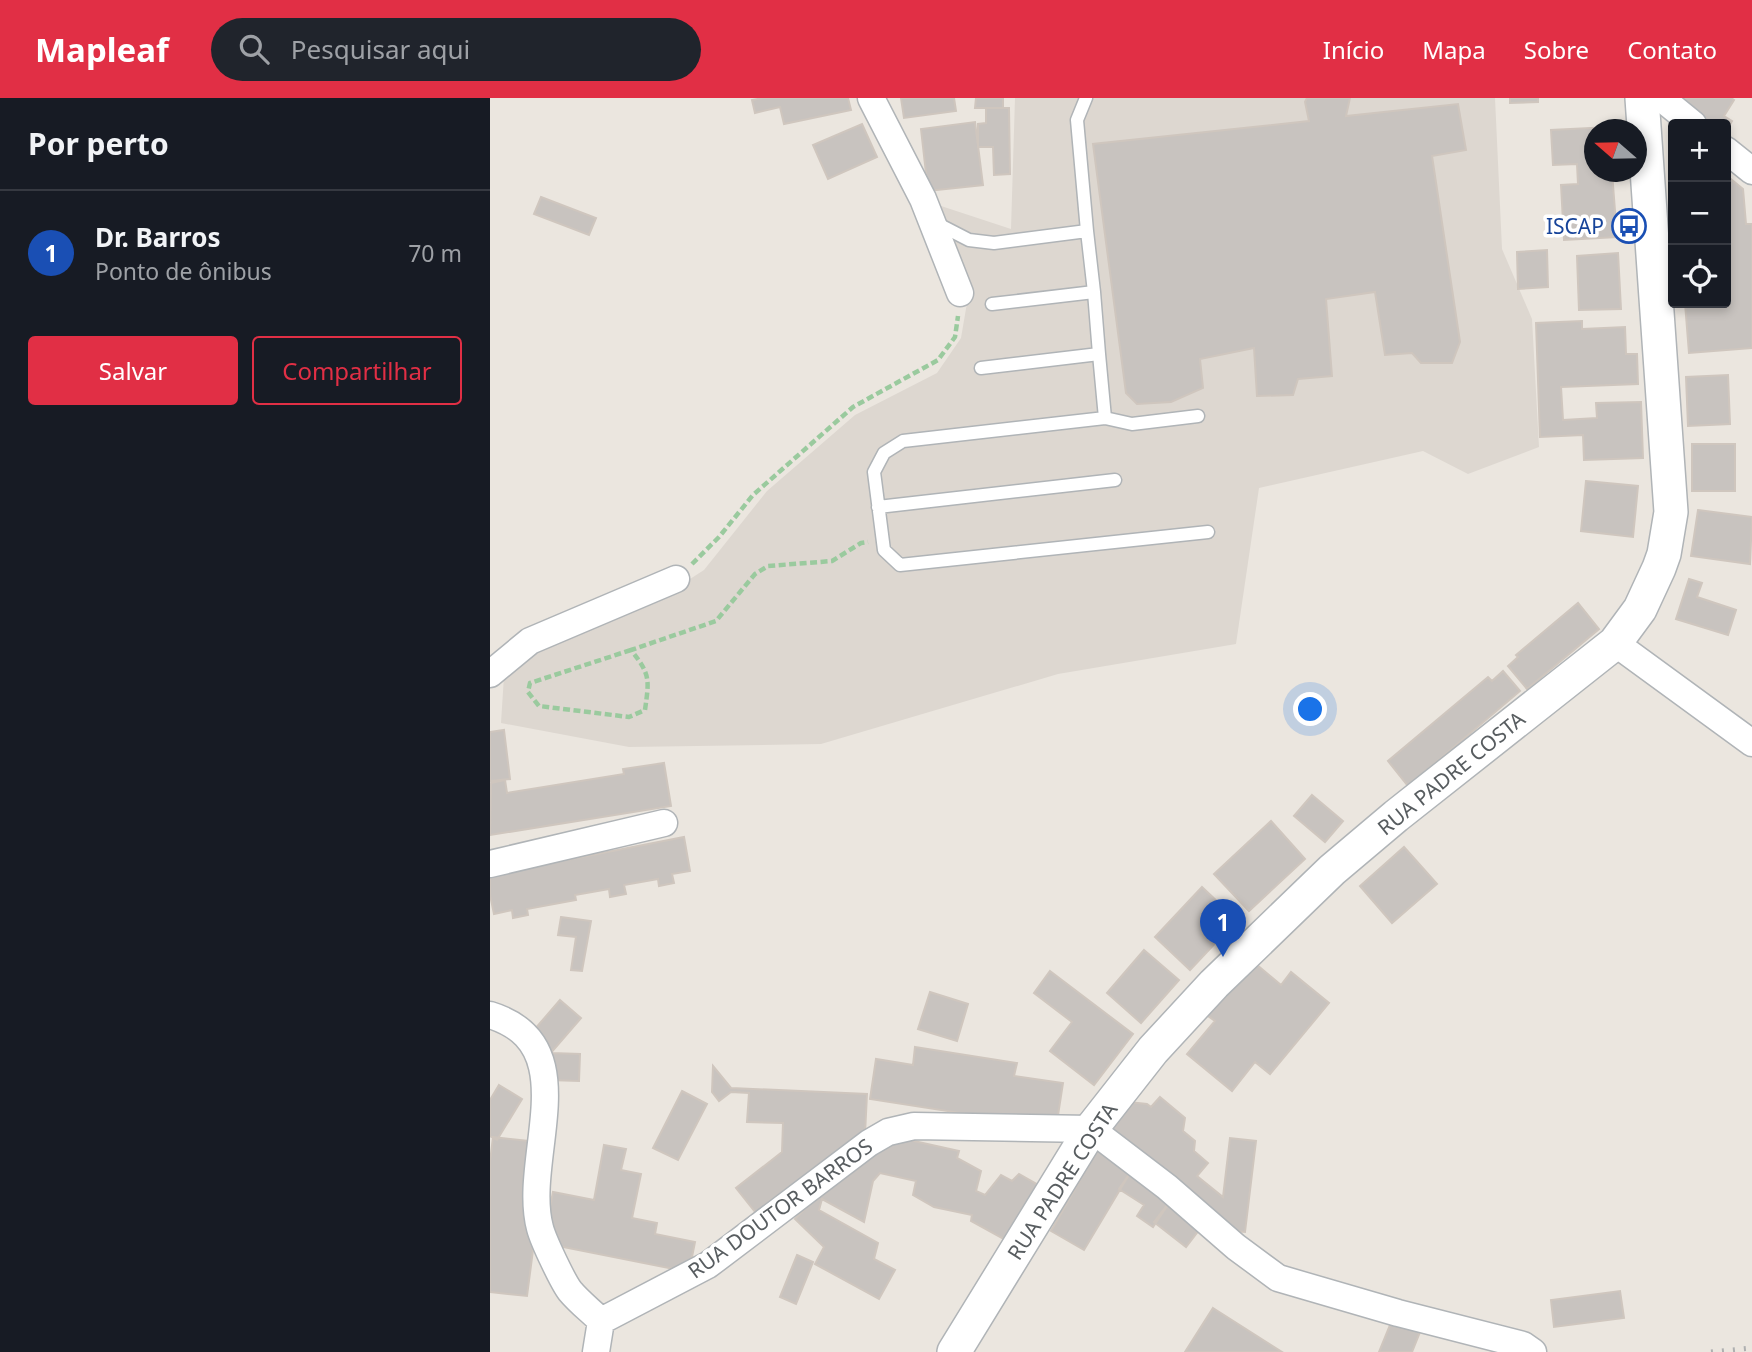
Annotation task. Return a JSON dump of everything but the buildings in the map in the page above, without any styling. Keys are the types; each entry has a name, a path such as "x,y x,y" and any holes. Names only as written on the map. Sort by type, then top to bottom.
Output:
{"street":[{"path":"871,98 923,199 960,293"},
{"name":"RUA PADRE COSTA","path":"954,1352 1091,1129 1153,1051 1205,994 1332,870 1615,643 1640,609 1664,554 1671,512 1642,98"},
{"path":"1661,98 1687,119"},
{"path":"1731,154 1752,171"},
{"path":"490,674 530,640 676,579"},
{"path":"1615,643 1752,743"},
{"path":"490,864 664,823"},
{"path":"490,1015 501,1018 525,1033 538,1050 546,1078 536,1196 540,1229 568,1289 601,1321 596,1352"},
{"name":"RUA DOUTOR BARROS","path":"601,1321 708,1265 869,1143 888,1132 914,1126 1091,1129"},
{"path":"1091,1129 1278,1278 1528,1348"}],"lane":[{"path":"1086,98 1077,120 1105,418"},
{"path":"932,221 969,240 994,243 1087,231"},
{"path":"992,304 1094,292"},
{"path":"981,368 1099,354"},
{"path":"1198,416 1132,424 1105,418 903,440 884,453 874,472 884,550 900,565 1208,532"},
{"path":"878,508 1115,480"}],"path":[{"path":"676,579 719,537 753,495 853,407 938,360 955,337 960,293"},
{"path":"631,650 643,665 649,681 645,710 629,717 539,706 528,692 530,682 716,621 755,574 768,566 832,561 861,544 883,538"}],"shaded area":[{"path":"1015,98 1495,98 1502,249 1532,319 1539,447 1468,474 1423,451 1259,488 1236,644 1058,674 821,744 629,747 501,723 504,676 538,646 676,588 704,570 767,491 855,415 937,373 961,338 968,297 938,205 1011,229"}],"railway":[{"path":"1711,1352 1752,1348"}],"place":[{"name":"ISCAP","path":"1629,226"},
{"name":"Dr. Barros","path":"1223,957"}]}
